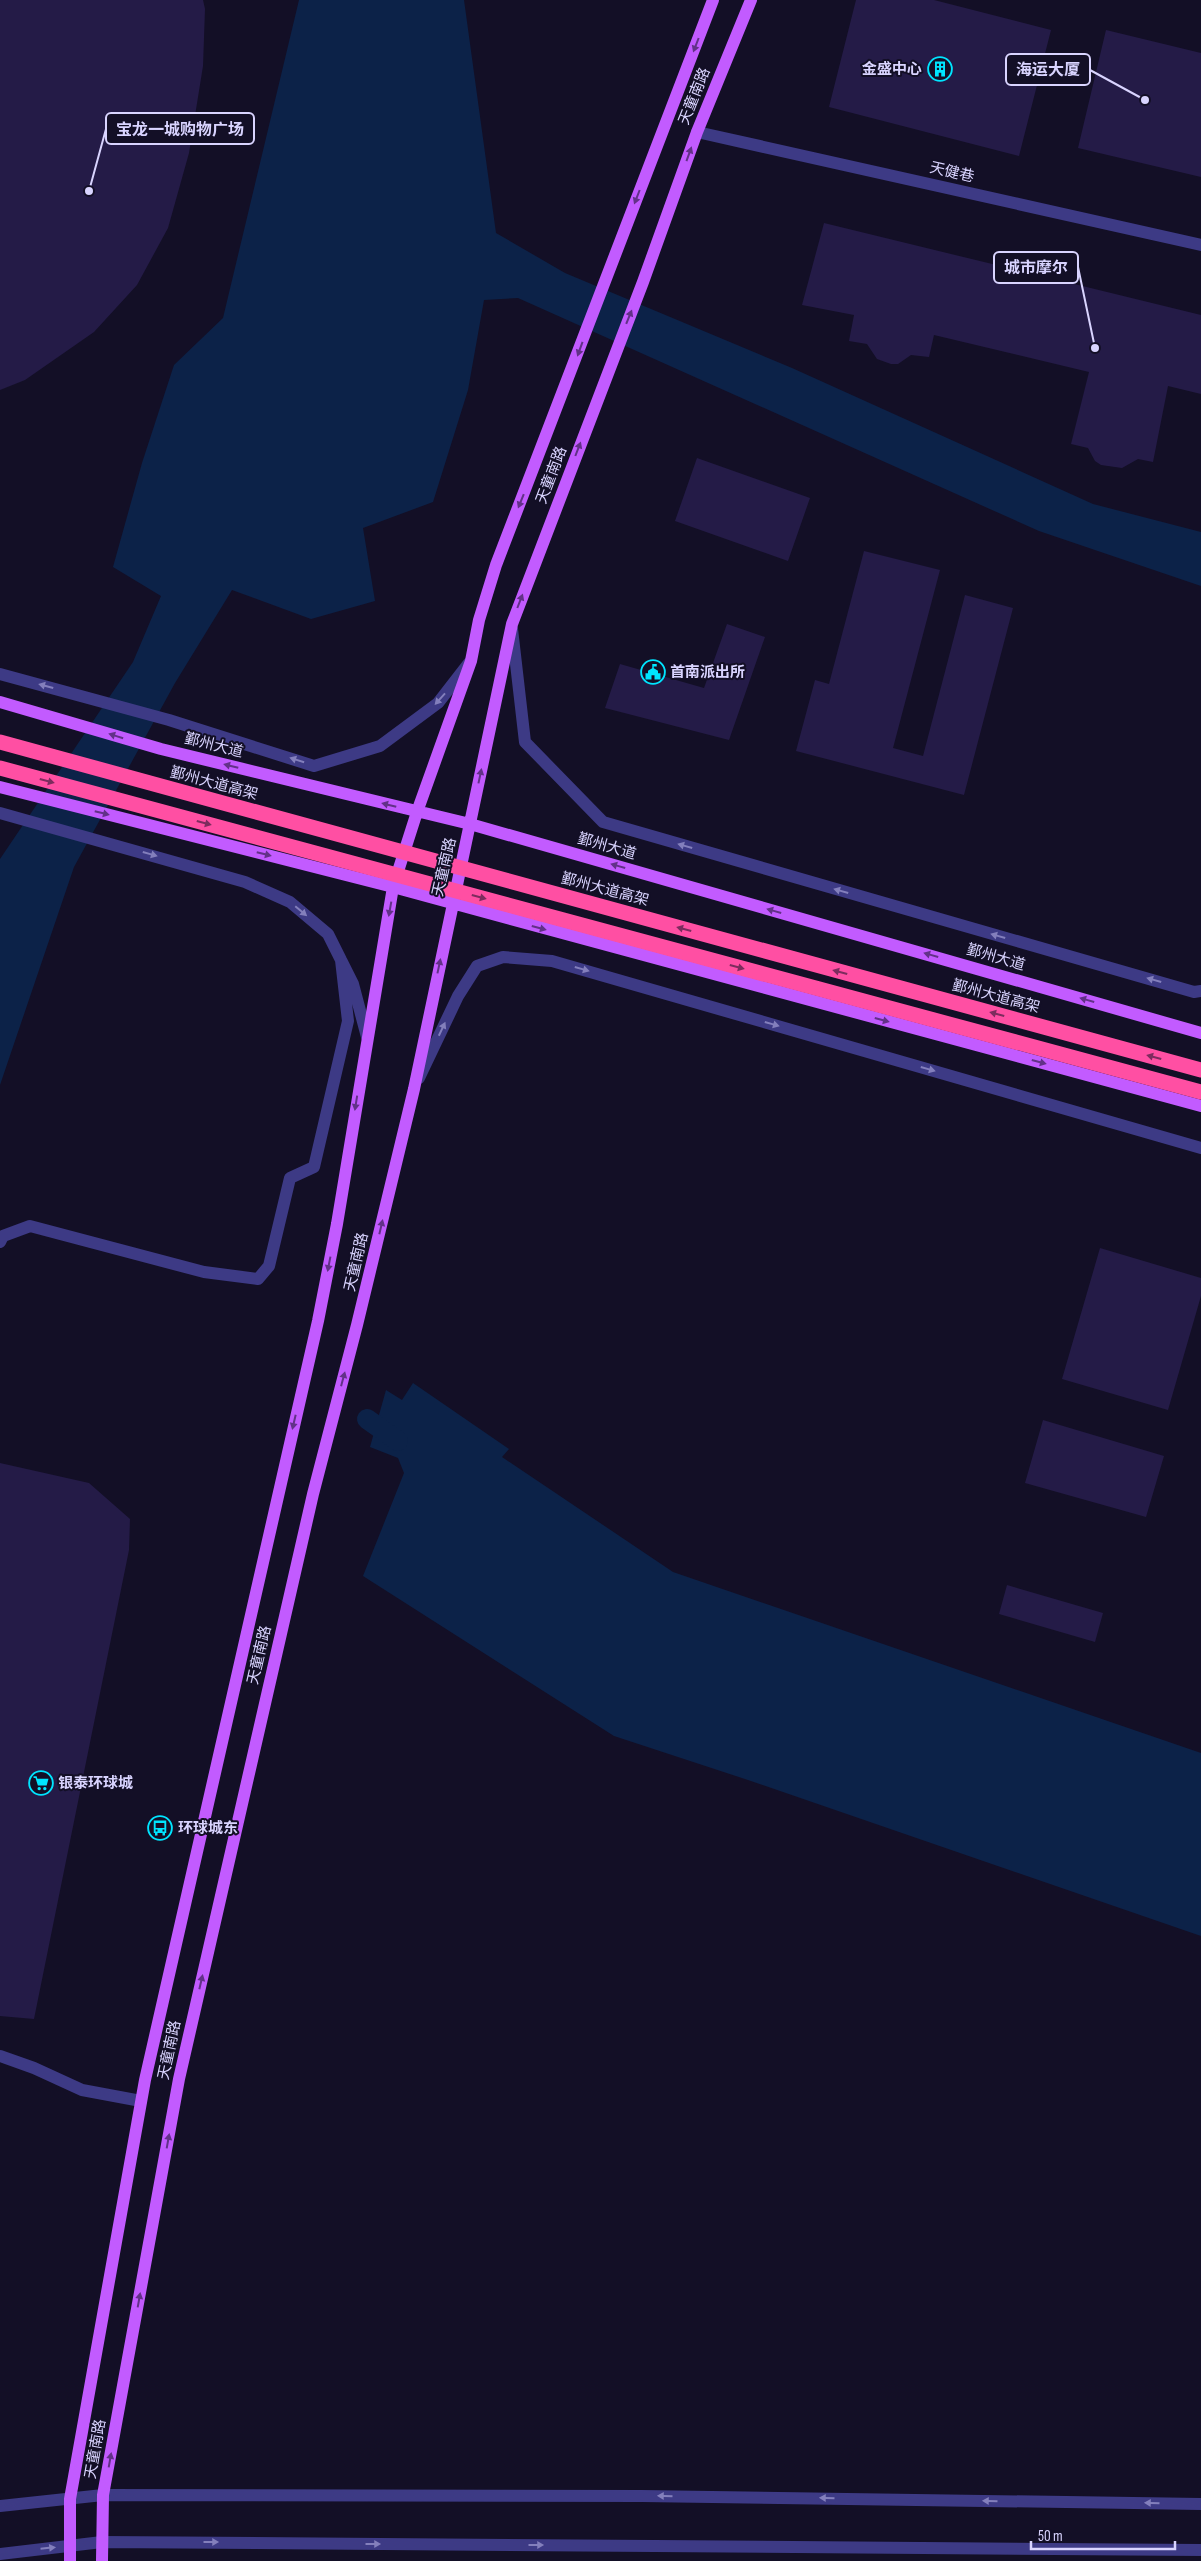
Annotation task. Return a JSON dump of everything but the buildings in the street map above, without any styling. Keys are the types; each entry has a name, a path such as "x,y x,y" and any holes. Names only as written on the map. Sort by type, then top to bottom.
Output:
{"highway":[{"name":"鄞州大道高架","path":"0,742 1201,1070"},
{"path":"0,768 1201,1092"}],"main road":[{"name":"天童南路","path":"70,2561 70,2499 141,2101 318,1321 337,1224 360,1076 394,887 417,812 470,662 496,565 713,0"},
{"name":"天童南路","path":"102,2561 103,2495 179,2079 313,1494 357,1325 414,1089 512,624 598,395 643,282 697,132 751,0"},
{"name":"鄞州大道","path":"0,702 161,749 470,824 1201,1033"},
{"path":"0,787 394,887 1201,1106"}],"street":[{"name":"天健巷","path":"697,132 1201,244"},
{"path":"512,624 525,742 603,822 1175,987 1201,992"},
{"path":"0,674 170,720 314,766 380,746 438,703 470,662"},
{"path":"0,813 245,882 290,902 328,934 353,984 368,1035 360,1076"},
{"path":"414,1089 458,996 478,966 503,957 552,961 1201,1148"},
{"path":"0,1242 3,1236 30,1226 204,1272 258,1279 269,1266 290,1178 314,1167 348,1021 341,960"},
{"path":"0,2056 34,2068 82,2090 141,2101"},
{"path":"0,2506 103,2495 642,2496 1201,2504"},
{"path":"0,2554 102,2542 1201,2550"}],"water":[{"path":"299,0 464,0 496,233 565,273 792,368 1093,504 1201,532 1201,586 1039,531 518,298 484,300 468,390 433,502 363,528 375,601 311,619 232,590 175,683 74,867 0,1085 0,859 133,662 161,596 113,567 142,463 174,365 223,318"},
{"path":"413,1383 509,1449 502,1457 673,1572 1201,1753 1201,1936 748,1780 614,1736 363,1576 404,1473 398,1458 370,1447 386,1390 402,1400"}],"waterway":[{"path":"367,1419 398,1441"}],"place":[{"name":"金盛中心","path":"940,69"},
{"name":"海运大厦","path":"1145,100"},
{"name":"宝龙一城购物广场","path":"89,191"},
{"name":"城市摩尔","path":"1095,348"},
{"name":"首南派出所","path":"653,672"},
{"name":"银泰环球城","path":"41,1783"},
{"name":"环球城东","path":"160,1828"}]}
